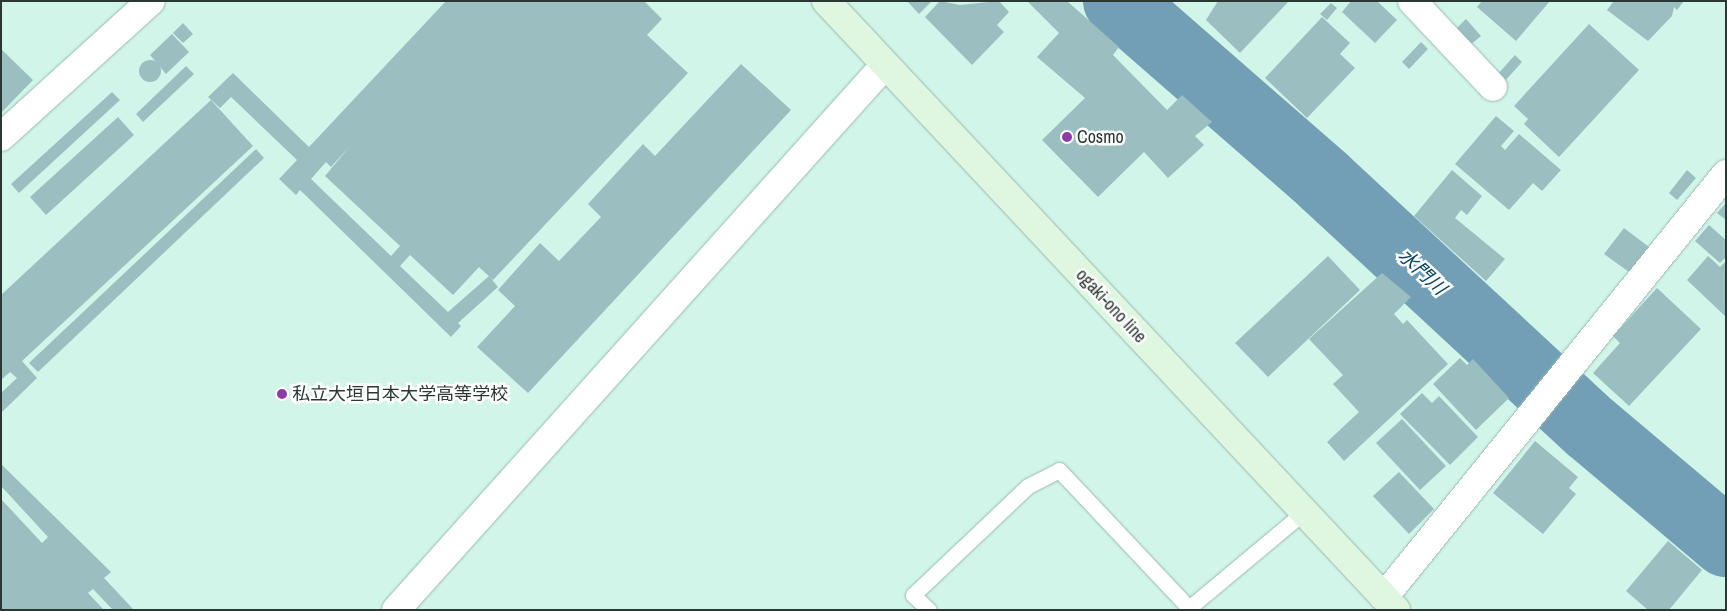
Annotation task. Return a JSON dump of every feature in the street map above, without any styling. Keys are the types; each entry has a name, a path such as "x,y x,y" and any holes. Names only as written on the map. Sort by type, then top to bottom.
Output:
{"main road":[{"name":"ogaki-ono line","path":"826,1 884,66 1390,603"}],"street":[{"path":"1,138 151,1"},
{"path":"1412,1 1493,88"},
{"path":"396,610 884,66"},
{"path":"1390,603 1537,409 1726,174"}],"lane":[{"path":"929,610 913,594 1028,486 1059,470 1190,609 1304,512"}],"building":[{"path":"446,1 644,1 662,19 647,35 688,73 493,280 490,277 498,287 458,323 461,326 451,337 300,190 296,195 279,179 297,160 231,97 220,108 208,97 233,73 309,147","holes":["350,146 325,176 400,246 391,256 311,179 326,162 331,167","410,255 453,295 479,267 489,276 448,312 400,266"]},
{"path":"907,1 932,1 919,14"},
{"path":"940,1 960,5 999,1 1009,12 997,25 1004,32 972,65 925,17"},
{"path":"1027,1 1067,1 1119,47 1113,55 1167,110 1182,95 1212,122 1195,136 1204,145 1168,178 1144,152 1098,197 1042,140 1085,98 1037,57 1059,33"},
{"path":"1218,1 1289,1 1240,53 1206,20"},
{"path":"1351,1 1377,1 1397,20 1375,43 1342,12"},
{"path":"1482,1 1550,1 1516,41 1477,7"},
{"path":"1614,1 1684,1 1677,10 1674,7 1672,16 1648,41 1607,10"},
{"path":"1331,3 1337,8 1327,20 1320,14"},
{"path":"1322,17 1350,43 1340,54 1355,68 1307,118 1265,78"},
{"path":"1466,19 1481,36 1469,46 1455,30"},
{"path":"183,23 193,34 183,43 173,33"},
{"path":"1589,24 1639,70 1559,157 1524,124 1528,119 1514,106"},
{"path":"172,34 189,52 166,74 150,55"},
{"path":"1421,42 1428,49 1409,69 1402,62"},
{"path":"1,49 33,80 1,113"},
{"path":"1515,55 1522,62 1504,82 1497,75"},
{"path":"150,60 158,63 161,71 158,79 150,82 142,79 139,71 142,63"},
{"path":"741,64 791,110 528,393 477,347 515,306 498,290 540,243 559,261 601,217 588,204 643,144 655,156"},
{"path":"186,66 194,74 143,122 136,114"},
{"path":"112,92 120,100 19,193 11,184"},
{"path":"211,100 253,146 22,361 37,378 1,413 1,393 17,378 10,372 1,380 1,295"},
{"path":"1496,116 1514,131 1501,146 1505,150 1519,134 1561,170 1542,191 1533,183 1509,210 1455,164"},
{"path":"118,117 134,135 46,215 30,197"},
{"path":"256,149 264,158 38,372 29,363"},
{"path":"1452,170 1482,196 1467,215 1461,210 1455,218 1505,259 1486,281 1414,216"},
{"path":"1687,170 1696,178 1677,200 1669,193"},
{"path":"1726,203 1726,220 1717,213"},
{"path":"1709,225 1726,240 1726,257 1720,263 1695,241"},
{"path":"1624,228 1649,247 1629,272 1604,254"},
{"path":"1328,256 1360,290 1268,377 1235,343"},
{"path":"1708,256 1720,267 1726,261 1726,317 1687,280"},
{"path":"1382,273 1411,297 1394,314 1403,324 1407,320 1448,364 1344,461 1327,442 1359,412 1333,384 1343,375 1309,339"},
{"path":"1657,288 1701,329 1629,406 1593,373 1620,343 1613,336"},
{"path":"1460,358 1467,365 1473,359 1509,398 1476,430 1433,384"},
{"path":"1422,393 1432,403 1439,396 1478,437 1450,465 1400,414"},
{"path":"1402,419 1446,466 1420,490 1376,443"},
{"path":"1535,441 1578,477 1569,488 1576,494 1543,534 1493,493"},
{"path":"1,464 111,572 104,578 134,610 113,610 93,589 88,593 104,610 1,610 1,499 42,543 48,537 1,486"},
{"path":"1399,472 1434,509 1409,534 1373,496"},
{"path":"1668,541 1702,570 1669,610 1648,610 1626,591"}],"waterway":[{"name":"水門川","path":"1118,1 1324,181 1591,428 1726,542"}],"place":[{"name":"Cosmo","path":"1067,137"},
{"name":"私立大垣日本大学高等学校","path":"282,394"}]}
